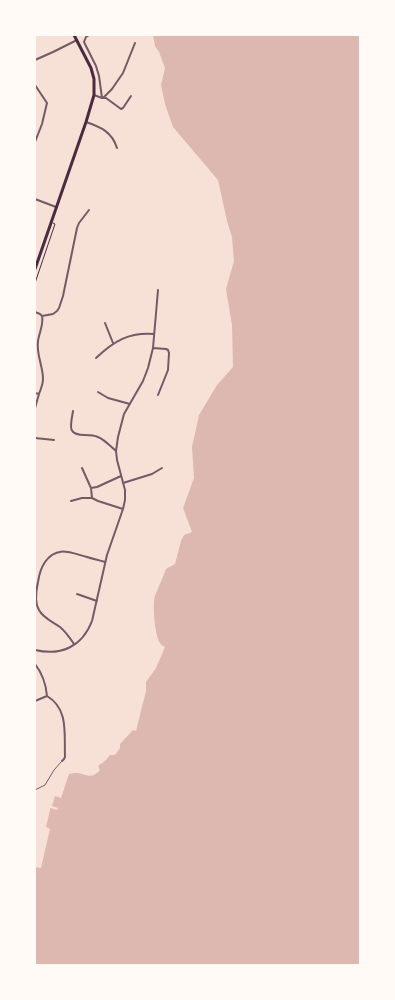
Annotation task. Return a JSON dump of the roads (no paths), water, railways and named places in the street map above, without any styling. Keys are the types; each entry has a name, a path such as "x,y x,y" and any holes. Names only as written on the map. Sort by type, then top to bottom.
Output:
{"main road":[{"path":"35,269 94,95 94,80 91,68 74,35"}],"street":[{"path":"89,35 86,37 84,42 96,66 102,98"},
{"path":"35,60 77,40"},
{"path":"102,98 112,89 123,73 135,43"},
{"path":"35,85 48,103 35,142"},
{"path":"94,95 106,98 121,109 131,96"},
{"path":"86,122 109,133 114,138 117,148"},
{"path":"35,199 56,207"},
{"path":"35,312 42,316 53,314 58,308 77,228 89,210"},
{"path":"35,650 44,652 64,650 82,638 92,621 105,562 123,509 125,495 116,451 120,429 124,414 143,381 148,368 154,334 158,290"},
{"path":"35,408 43,379 42,366 38,353 38,344 43,321 42,316"},
{"path":"106,323 114,343"},
{"path":"96,358 114,343 127,337 144,333 154,334"},
{"path":"152,348 166,349 169,353 168,370 158,395"},
{"path":"98,392 108,398 130,404"},
{"path":"35,393 39,394"},
{"path":"73,410 71,427 74,433 99,437 116,451"},
{"path":"35,438 54,440"},
{"path":"82,468 91,488 92,498"},
{"path":"123,483 152,474 162,468"},
{"path":"91,488 97,487 121,476"},
{"path":"71,501 82,498 92,498 123,509"},
{"path":"74,644 65,631 44,616 36,604 39,574 49,557 60,552 72,553 105,562"},
{"path":"77,594 97,602"},
{"path":"35,664 43,678 47,696 50,697 59,708 63,716 65,756 62,761"},
{"path":"35,701 47,696"}],"lane":[{"path":"35,790 45,785 54,770 62,761"}]}
